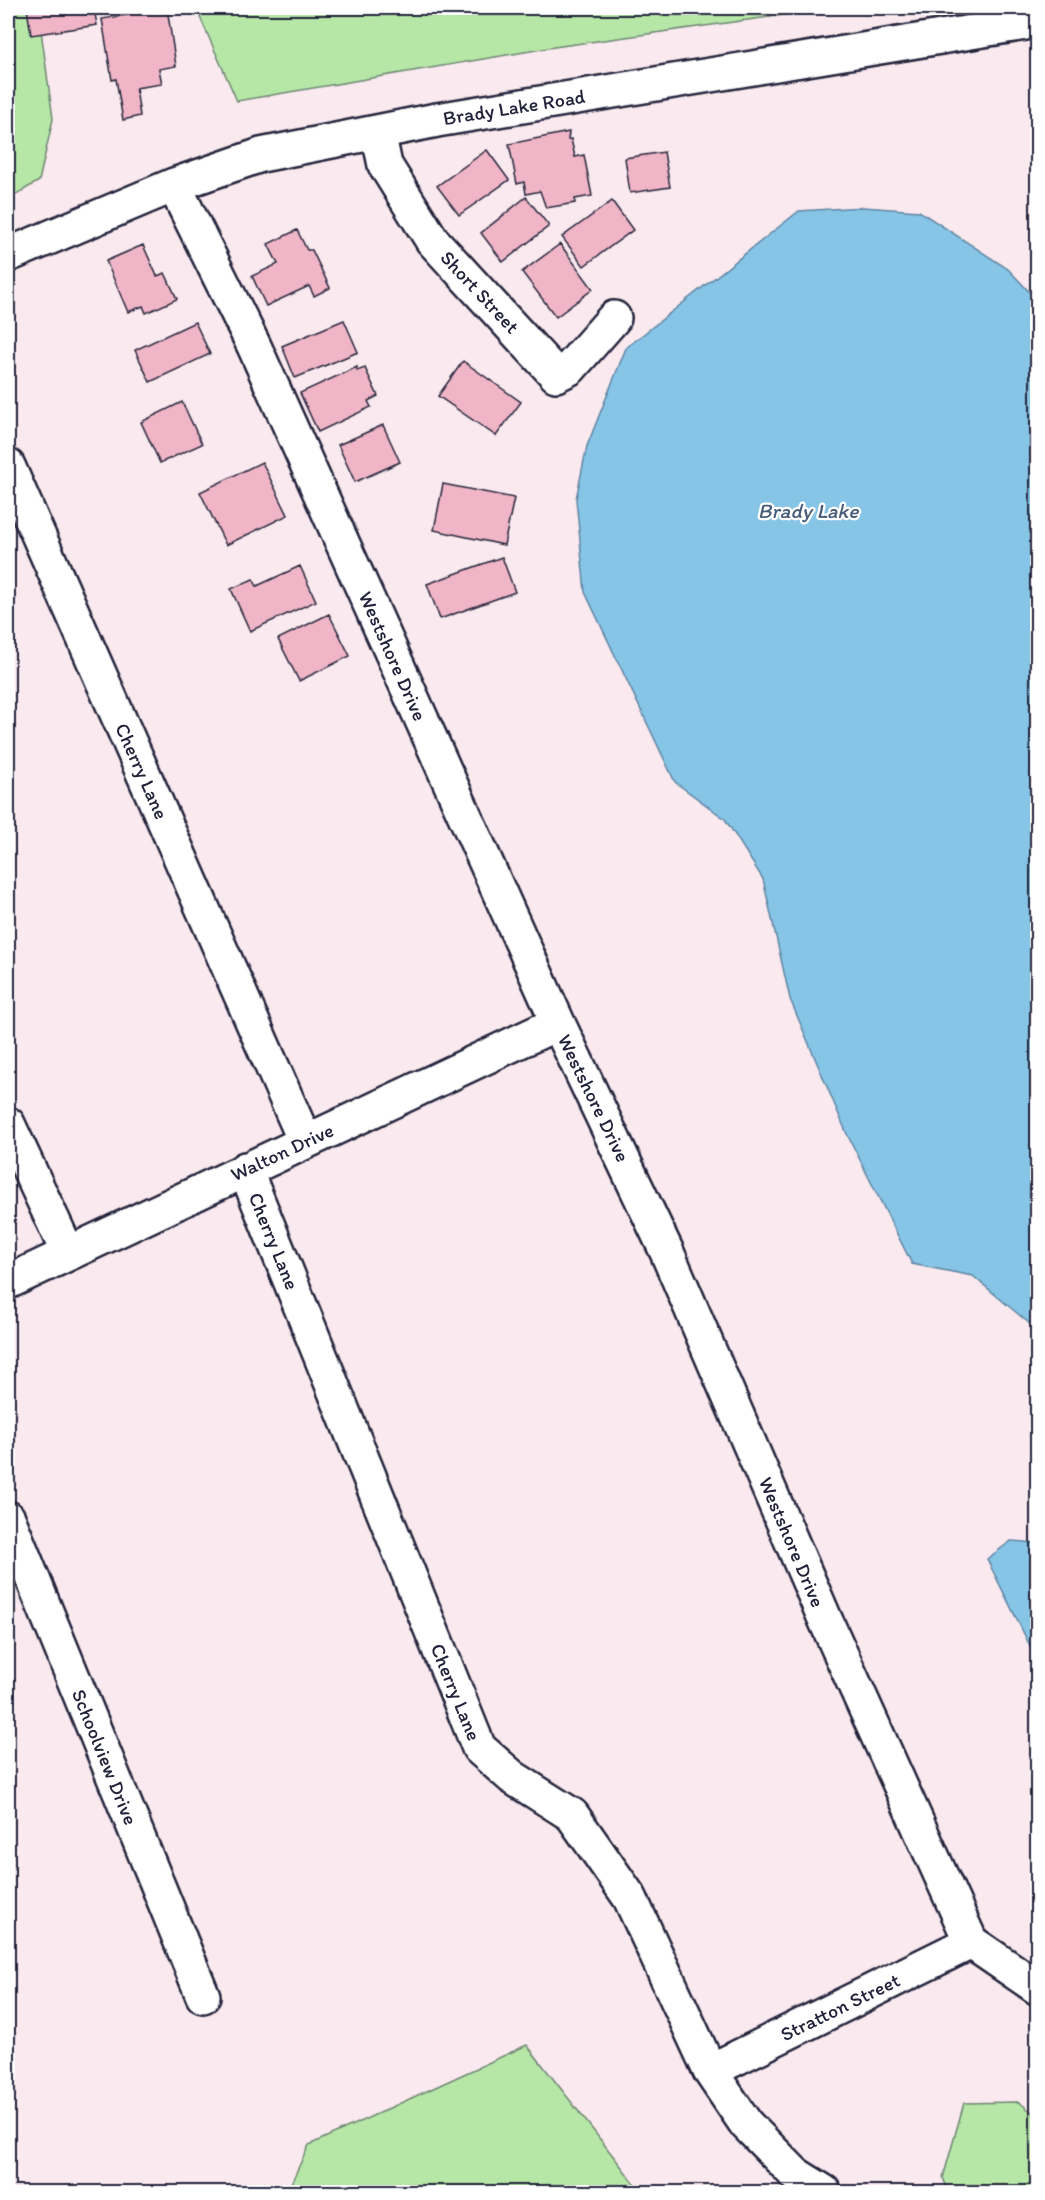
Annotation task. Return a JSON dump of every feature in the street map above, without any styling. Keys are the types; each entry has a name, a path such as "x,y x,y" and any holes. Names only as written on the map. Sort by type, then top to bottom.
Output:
{"street":[{"name":"Brady Lake Road","path":"8,255 174,185 261,155 459,116 1038,21"},
{"name":"Short Street","path":"378,132 385,165 432,240 556,375 570,368 614,318"},
{"name":"Westshore Drive","path":"174,185 254,346 558,1023 666,1250 825,1619 971,1942"},
{"name":"Cherry Lane","path":"8,466 305,1141"},
{"name":"Walton Drive","path":"8,1282 558,1023"},
{"path":"8,1124 68,1253"},
{"name":"Cherry Lane","path":"244,1169 479,1748 512,1777 572,1815 630,1898 710,2071 746,2124 795,2174 824,2193"},
{"name":"Schoolview Drive","path":"8,1518 203,1996"},
{"path":"971,1942 1038,1988"},
{"name":"Stratton Street","path":"710,2071 971,1942"}],"green space":[{"path":"8,8 38,8 53,119 39,181 8,199"},
{"path":"196,8 833,8 554,47 237,101"},
{"path":"527,2045 641,2192 287,2192 309,2145"},
{"path":"1019,2102 1037,2116 1037,2192 949,2192 943,2178 964,2103"}],"water":[{"name":"Brady Lake","path":"863,207 919,211 1008,269 1037,300 1037,1330 973,1276 912,1264 847,1134 790,999 763,879 725,819 675,782 585,592 576,499 587,446 626,348 799,211"},
{"path":"1011,1541 1037,1543 1037,1660 987,1559"}],"building":[{"path":"27,8 94,8 97,25 31,35"},
{"path":"126,8 167,8 176,66 159,69 162,84 136,88 140,116 123,120 116,79 112,80 102,19 127,15"},
{"path":"569,132 568,140 571,139 575,157 584,155 592,196 575,199 575,203 546,208 540,191 526,194 524,182 517,184 509,144"},
{"path":"487,150 509,180 459,215 437,186"},
{"path":"664,152 670,187 630,193 625,158"},
{"path":"526,197 549,226 503,262 481,233"},
{"path":"612,201 633,230 584,266 562,237"},
{"path":"297,230 307,250 312,250 330,288 314,296 309,286 266,306 252,276 278,264 268,244"},
{"path":"560,244 593,289 556,317 522,272"},
{"path":"143,245 157,276 165,273 177,299 146,313 143,306 128,312 106,261"},
{"path":"344,320 358,352 295,378 282,346"},
{"path":"195,322 210,354 150,382 135,350"},
{"path":"463,361 521,402 496,436 438,396"},
{"path":"357,367 357,371 365,368 378,396 368,401 371,407 318,432 300,393"},
{"path":"182,402 202,444 160,463 141,422"},
{"path":"383,425 400,462 355,482 338,445"},
{"path":"262,462 288,515 226,545 200,492"},
{"path":"443,484 514,498 504,545 434,530"},
{"path":"502,557 515,592 440,619 427,584"},
{"path":"300,566 316,601 250,631 231,589 253,579 257,586"},
{"path":"329,614 350,656 299,681 278,639"}]}
